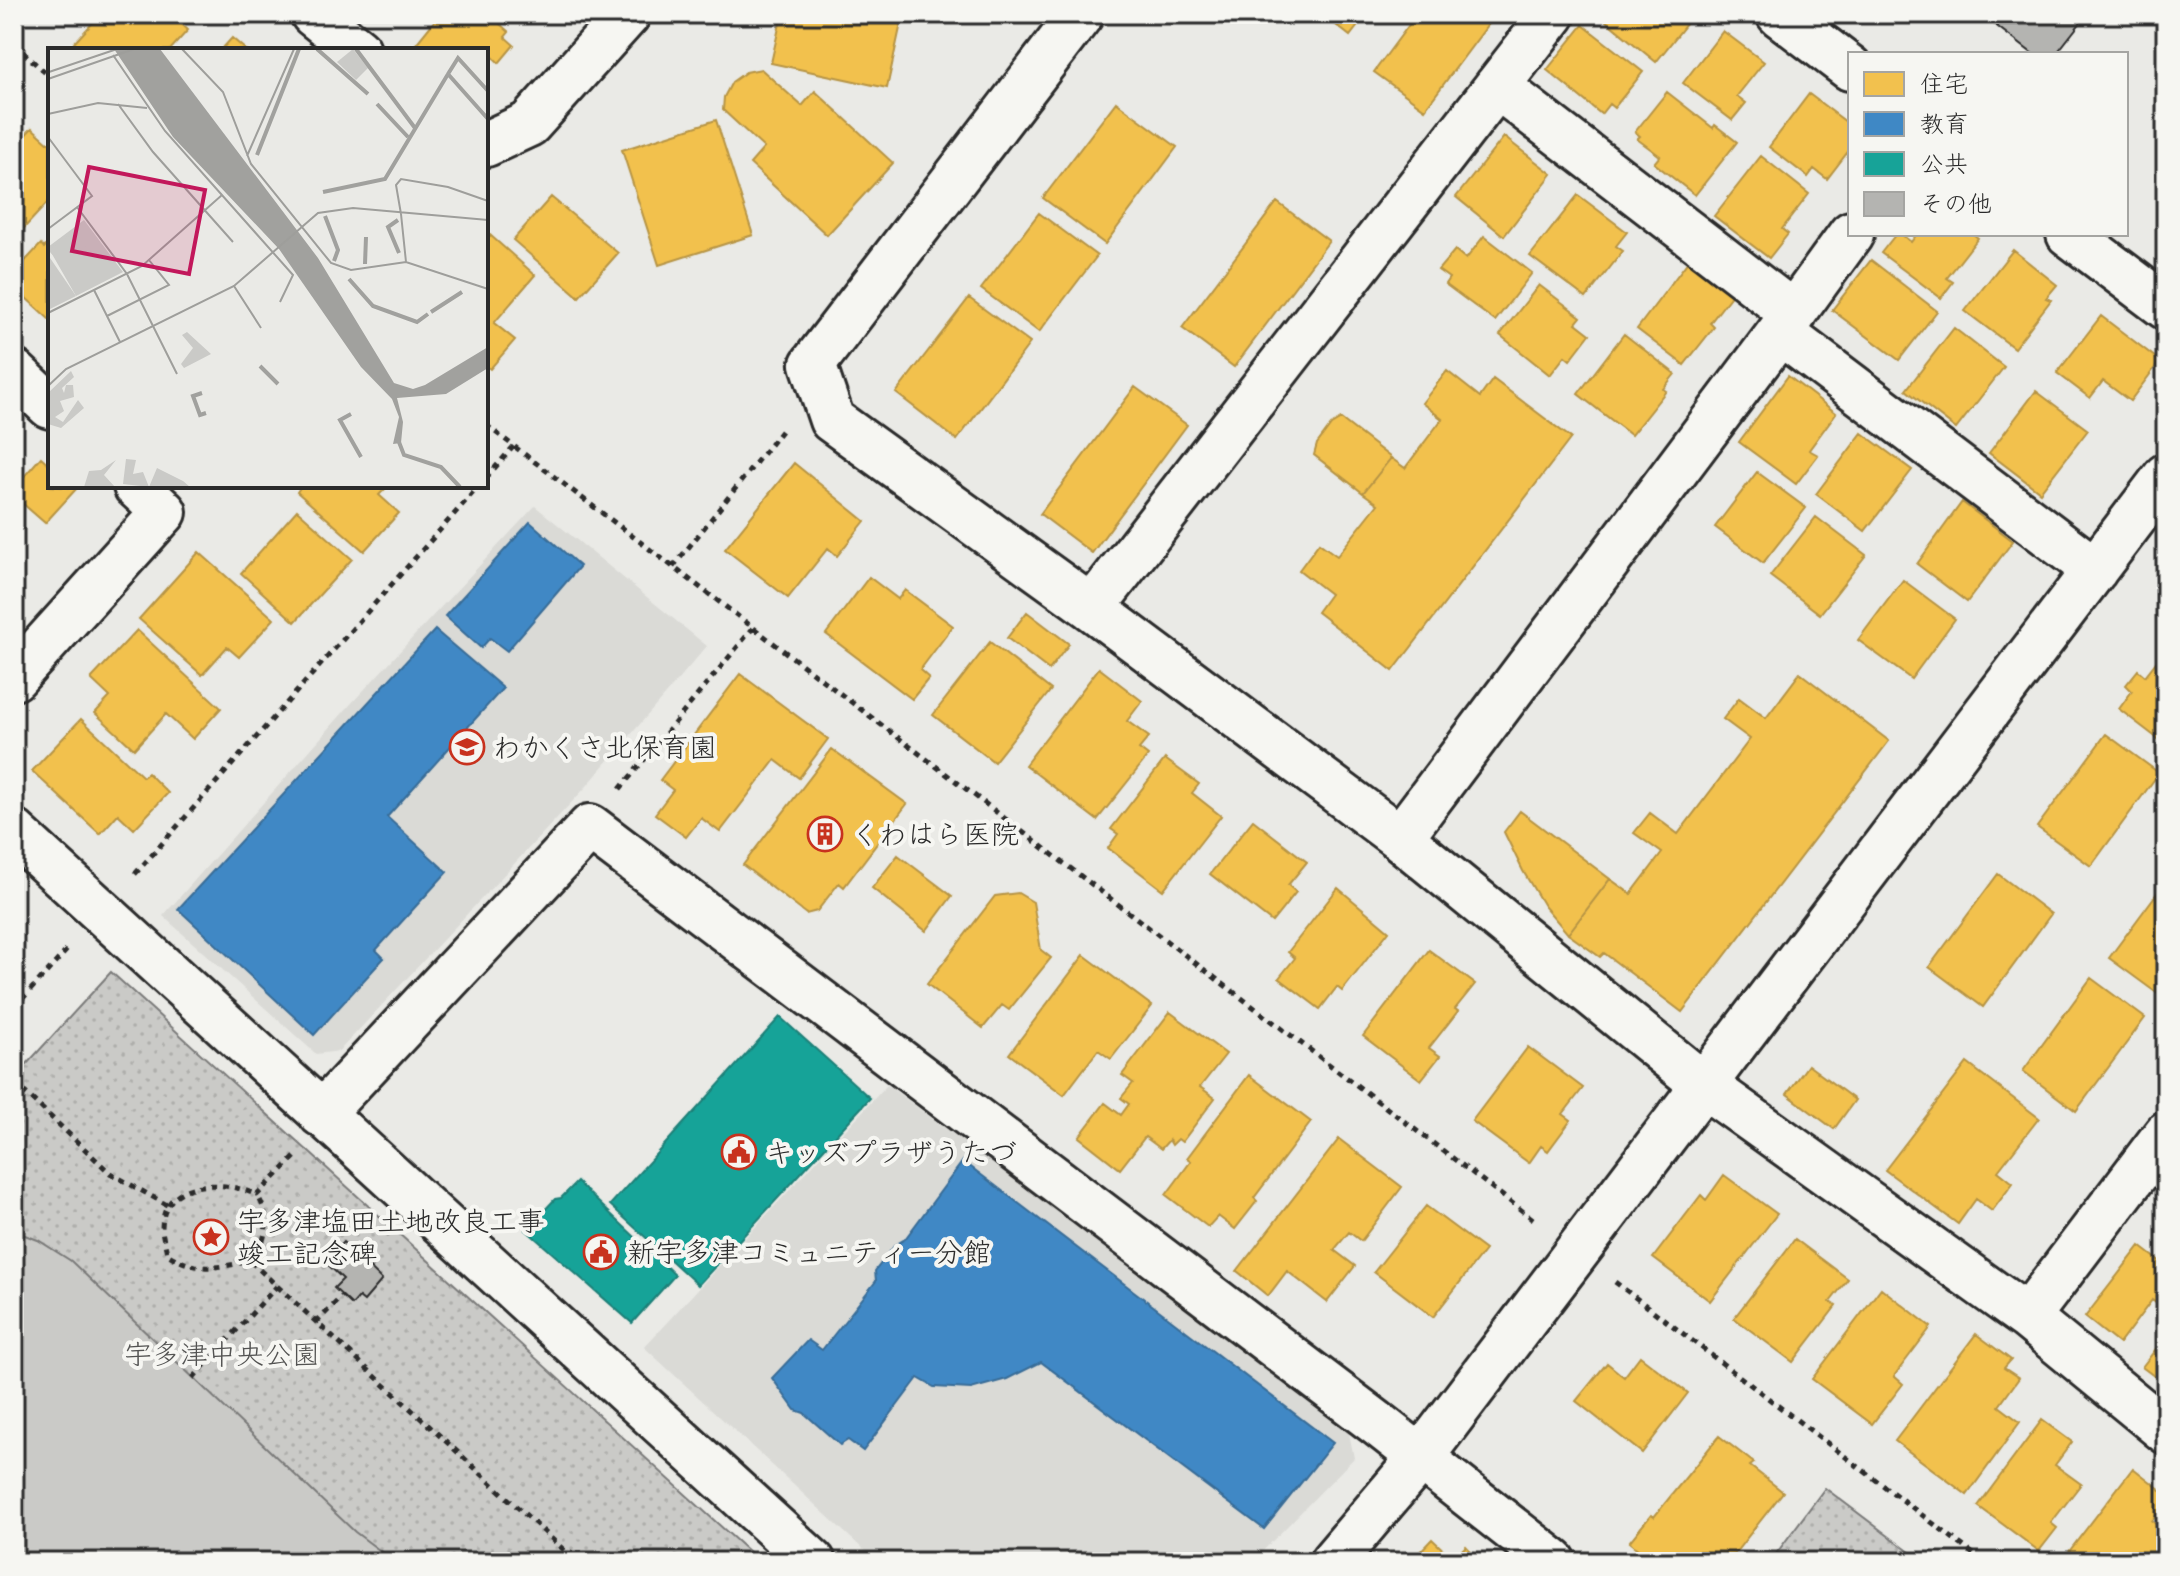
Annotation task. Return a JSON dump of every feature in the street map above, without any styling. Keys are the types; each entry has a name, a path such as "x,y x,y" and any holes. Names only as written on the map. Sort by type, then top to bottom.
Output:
{"street":[{"path":"313,14 356,48"},
{"path":"488,143 529,124 628,14"},
{"path":"1081,14 813,364 832,420 1092,608 1400,838 1705,1086 2027,1317 2166,1431"},
{"path":"1092,608 1553,14"},
{"path":"1779,14 1848,66"},
{"path":"1497,86 2095,570"},
{"path":"1400,838 1850,236"},
{"path":"2072,236 2166,307"},
{"path":"14,372 48,404"},
{"path":"1332,1562 1421,1457 2166,476"},
{"path":"14,678 164,512 138,488"},
{"path":"321,1114 590,827 1421,1457 1554,1562"},
{"path":"14,832 813,1562"},
{"path":"2027,1317 2166,1134"}],"path":[{"path":"14,44 48,75"},
{"path":"673,567 819,383"},
{"path":"488,426 1984,1562"},
{"path":"488,476 514,446"},
{"path":"128,883 477,488"},
{"path":"590,827 753,628"},
{"path":"14,1008 74,943"},
{"path":"14,1082 110,1173 167,1205"},
{"path":"257,1195 299,1152"},
{"path":"239,1187 257,1195 266,1209 267,1220 260,1246 250,1261 207,1269 185,1265 167,1254 162,1229 167,1205 184,1188 239,1187"},
{"path":"250,1261 577,1562"},
{"path":"193,1378 277,1286"},
{"path":"316,1323 342,1296"}],"shaded area":[{"name":"わかくさ北保育園","path":"535,506 707,646 586,787 339,1051 316,1054 163,916 349,706"},
{"path":"887,1085 1348,1428 1354,1458 1252,1562 877,1562 644,1347"}],"green space":[{"name":"宇多津中央公園","path":"111,972 760,1562 14,1562 14,1078"},
{"path":"14,1231 38,1240 71,1261 355,1532 395,1562 14,1562"},
{"path":"1825,1488 1923,1562 1770,1562"}],"building: 住宅":[{"path":"101,14 171,14 188,30 172,48 80,48 74,43"},
{"path":"440,14 489,14 509,32 505,37 514,45 499,63 493,57 488,63 488,48 413,48"},
{"path":"782,14 903,14 887,88 771,63"},
{"path":"1322,14 1367,14 1350,36"},
{"path":"1417,14 1496,14 1425,109 1374,72"},
{"path":"1610,14 1694,14 1656,62 1605,20"},
{"path":"1583,25 1643,72 1614,108 1609,104 1601,114 1547,70"},
{"path":"1723,31 1764,62 1737,96 1746,103 1732,120 1683,83"},
{"path":"232,38 244,48 223,48"},
{"path":"761,69 802,106 815,91 893,163 827,235 750,164 764,148 723,110 724,97 732,82 746,72"},
{"path":"1667,92 1713,128 1715,125 1737,142 1695,195 1654,163 1660,156 1637,139 1640,136 1635,132"},
{"path":"1809,94 1848,123 1848,152 1827,179 1814,169 1808,177 1769,147"},
{"path":"1116,102 1177,147 1105,244 1043,198"},
{"path":"716,120 753,235 659,265 622,150"},
{"path":"32,128 48,142 48,202 14,239 14,147"},
{"path":"1504,137 1552,174 1504,236 1456,197"},
{"path":"1761,156 1809,194 1782,229 1788,234 1769,258 1714,216"},
{"path":"1578,195 1627,232 1616,246 1623,251 1586,298 1530,256"},
{"path":"551,197 618,253 579,297 513,240"},
{"path":"1277,202 1329,241 1234,367 1182,328"},
{"path":"1039,213 1097,256 1039,332 981,289"},
{"path":"490,235 535,275 494,323 515,340 490,369 488,368"},
{"path":"1484,236 1532,273 1495,321 1445,284 1449,278 1438,270 1455,250 1466,259"},
{"path":"1894,236 1904,236 1911,242 1916,236 1978,238 1947,278 1953,282 1941,298 1881,253"},
{"path":"41,244 44,248 48,244 48,318 14,287 14,273"},
{"path":"2013,250 2057,285 2046,298 2051,300 2014,348 1965,311"},
{"path":"1689,260 1733,293 1710,323 1714,327 1684,365 1637,329"},
{"path":"1871,260 1937,311 1899,360 1832,310"},
{"path":"1539,285 1581,317 1576,323 1590,334 1570,360 1565,356 1550,375 1500,335"},
{"path":"969,298 1030,343 957,440 896,393"},
{"path":"2101,316 2160,361 2130,401 2103,381 2090,398 2057,373"},
{"path":"1954,328 2004,367 1956,429 1906,390"},
{"path":"1624,334 1675,374 1663,389 1666,391 1631,435 1578,394"},
{"path":"1447,371 1480,397 1493,379 1571,438 1393,671 1317,612 1330,594 1299,570 1319,543 1337,556 1378,504 1363,493 1391,458 1405,468 1442,419 1422,403"},
{"path":"1788,376 1836,413 1809,450 1818,455 1796,484 1739,442"},
{"path":"1135,387 1187,425 1092,553 1040,514"},
{"path":"2036,391 2088,430 2040,492 1989,453"},
{"path":"1341,419 1391,458 1363,493 1314,455 1317,444 1331,425"},
{"path":"1862,433 1912,470 1865,531 1816,494"},
{"path":"41,457 48,463 48,488 77,488 45,523 14,496 14,488"},
{"path":"794,463 865,521 837,556 828,548 788,598 725,549"},
{"path":"1757,472 1806,508 1763,563 1715,527"},
{"path":"300,488 386,488 379,495 399,513 364,551 297,492"},
{"path":"1962,502 2013,541 1967,602 1917,564"},
{"path":"297,510 352,559 295,622 241,573"},
{"path":"1816,517 1866,555 1820,614 1770,576"},
{"path":"199,552 274,619 239,657 227,647 202,675 139,619"},
{"path":"869,577 898,599 905,590 953,626 920,670 929,678 912,699 826,634"},
{"path":"1903,580 1955,619 1911,679 1858,640"},
{"path":"1027,612 1069,644 1049,670 1007,638"},
{"path":"137,630 221,708 193,739 166,714 134,749 95,713 110,697 91,679"},
{"path":"990,642 1051,690 994,762 933,715"},
{"path":"2163,653 2166,655 2166,745 2119,709 2132,691 2126,685 2138,670 2145,676"},
{"path":"1099,668 1142,701 1127,721 1149,737 1139,749 1148,756 1097,820 1025,765"},
{"path":"1800,673 1889,741 1682,1012 1604,953 1600,957 1568,934 1610,879 1631,894 1662,853 1634,833 1650,813 1678,834 1750,739 1723,719 1739,698 1766,718"},
{"path":"740,674 828,739 799,778 775,760 720,832 701,818 686,837 655,814 673,790 660,780"},
{"path":"81,719 143,777 148,773 168,793 134,829 118,814 100,834 32,771"},
{"path":"2106,734 2159,773 2091,866 2037,827"},
{"name":"くわはら医院","path":"832,749 907,804 844,887 839,883 817,911 806,914 743,865"},
{"path":"1165,759 1199,784 1192,793 1221,816 1163,890 1108,848 1118,834 1111,829"},
{"path":"1520,811 1610,879 1568,934 1544,906 1504,832"},
{"path":"1253,820 1307,862 1288,885 1296,892 1272,922 1210,874"},
{"path":"898,855 952,896 926,931 872,888"},
{"path":"1998,874 2051,914 1983,1007 1929,967"},
{"path":"2166,881 2166,992 2162,997 2109,958"},
{"path":"1338,888 1389,931 1342,991 1337,987 1320,1009 1279,978 1295,958 1288,952"},
{"path":"1018,893 1033,902 1041,950 1051,958 1009,1010 1002,1005 983,1028 927,984 995,896"},
{"path":"1429,950 1475,984 1429,1048 1440,1056 1421,1080 1363,1036"},
{"path":"1084,955 1152,1006 1111,1059 1098,1050 1064,1095 1009,1054"},
{"path":"2091,978 2145,1018 2076,1111 2023,1071"},
{"path":"1170,1012 1226,1054 1200,1087 1215,1098 1182,1142 1178,1139 1172,1145 1169,1140 1161,1149 1145,1137 1120,1169 1079,1137 1105,1103 1121,1115 1129,1104 1121,1098 1133,1083 1122,1075"},
{"path":"1528,1047 1583,1088 1563,1114 1571,1120 1548,1151 1541,1146 1529,1163 1472,1121"},
{"path":"1967,1063 2039,1118 1998,1171 2013,1183 1992,1211 1976,1199 1958,1224 1885,1170"},
{"path":"1808,1065 1855,1100 1834,1129 1787,1094"},
{"path":"1249,1075 1311,1122 1254,1198 1257,1201 1235,1229 1218,1216 1208,1227 1166,1195 1191,1161 1187,1158"},
{"path":"1339,1139 1402,1187 1361,1241 1349,1232 1334,1250 1355,1266 1327,1302 1287,1271 1268,1296 1237,1271"},
{"path":"1724,1175 1777,1214 1710,1301 1653,1258 1701,1195 1706,1200"},
{"path":"1426,1206 1485,1250 1433,1317 1374,1272"},
{"path":"1795,1239 1848,1279 1830,1302 1836,1306 1793,1362 1734,1318"},
{"path":"2140,1246 2166,1266 2166,1311 2152,1300 2119,1344 2085,1317"},
{"path":"1881,1288 1931,1327 1894,1376 1903,1384 1872,1424 1812,1379"},
{"path":"1976,1334 2011,1360 2004,1368 2019,1378 1999,1406 2020,1422 1967,1495 1895,1441"},
{"path":"2166,1336 2166,1385 2142,1367"},
{"path":"1640,1356 1688,1393 1642,1453 1576,1401 1607,1363 1624,1377"},
{"path":"2042,1420 2072,1442 2055,1465 2081,1484 2051,1523 2057,1528 2039,1551 1978,1506"},
{"path":"1719,1436 1754,1463 1750,1466 1783,1492 1728,1562 1654,1562 1629,1542 1651,1515 1654,1517"},
{"path":"2133,1468 2166,1494 2166,1503 2152,1521 2166,1531 2166,1553 2159,1562 2061,1562"},
{"path":"1432,1539 1453,1559 1466,1546 1481,1562 1414,1562 1412,1560"}],"building: 教育":[{"path":"530,522 580,566 507,651 490,638 481,648 445,616"},
{"path":"435,630 503,688 387,817 447,872 376,950 384,958 314,1035 178,909"},
{"path":"963,1161 1333,1443 1264,1529 1041,1362 1007,1379 971,1389 934,1387 918,1378 863,1451 848,1440 840,1445 804,1413 795,1410 772,1378 808,1340 822,1350 876,1281 875,1271 895,1245 905,1239"}],"building: 公共":[{"name":"キッズプラザうたづ","path":"780,1017 870,1098 698,1285 610,1205"},
{"name":"新宇多津コミュニティー分館","path":"577,1182 675,1275 632,1323 526,1230 555,1199 561,1198"}],"building: その他":[{"path":"1987,14 2095,14 2090,20 2085,17 2058,52 2030,52 1985,17"},
{"path":"343,1242 382,1280 364,1301 359,1297 352,1305 334,1288 343,1279 325,1262"}],"place":[{"name":"わかくさ北保育園","path":"467,747"},
{"name":"くわはら医院","path":"825,834"},
{"name":"キッズプラザうたづ","path":"739,1152"},
{"name":"宇多津塩田土地改良工事 竣工記念碑","path":"211,1237"},
{"name":"新宇多津コミュニティー分館","path":"601,1252"}]}
